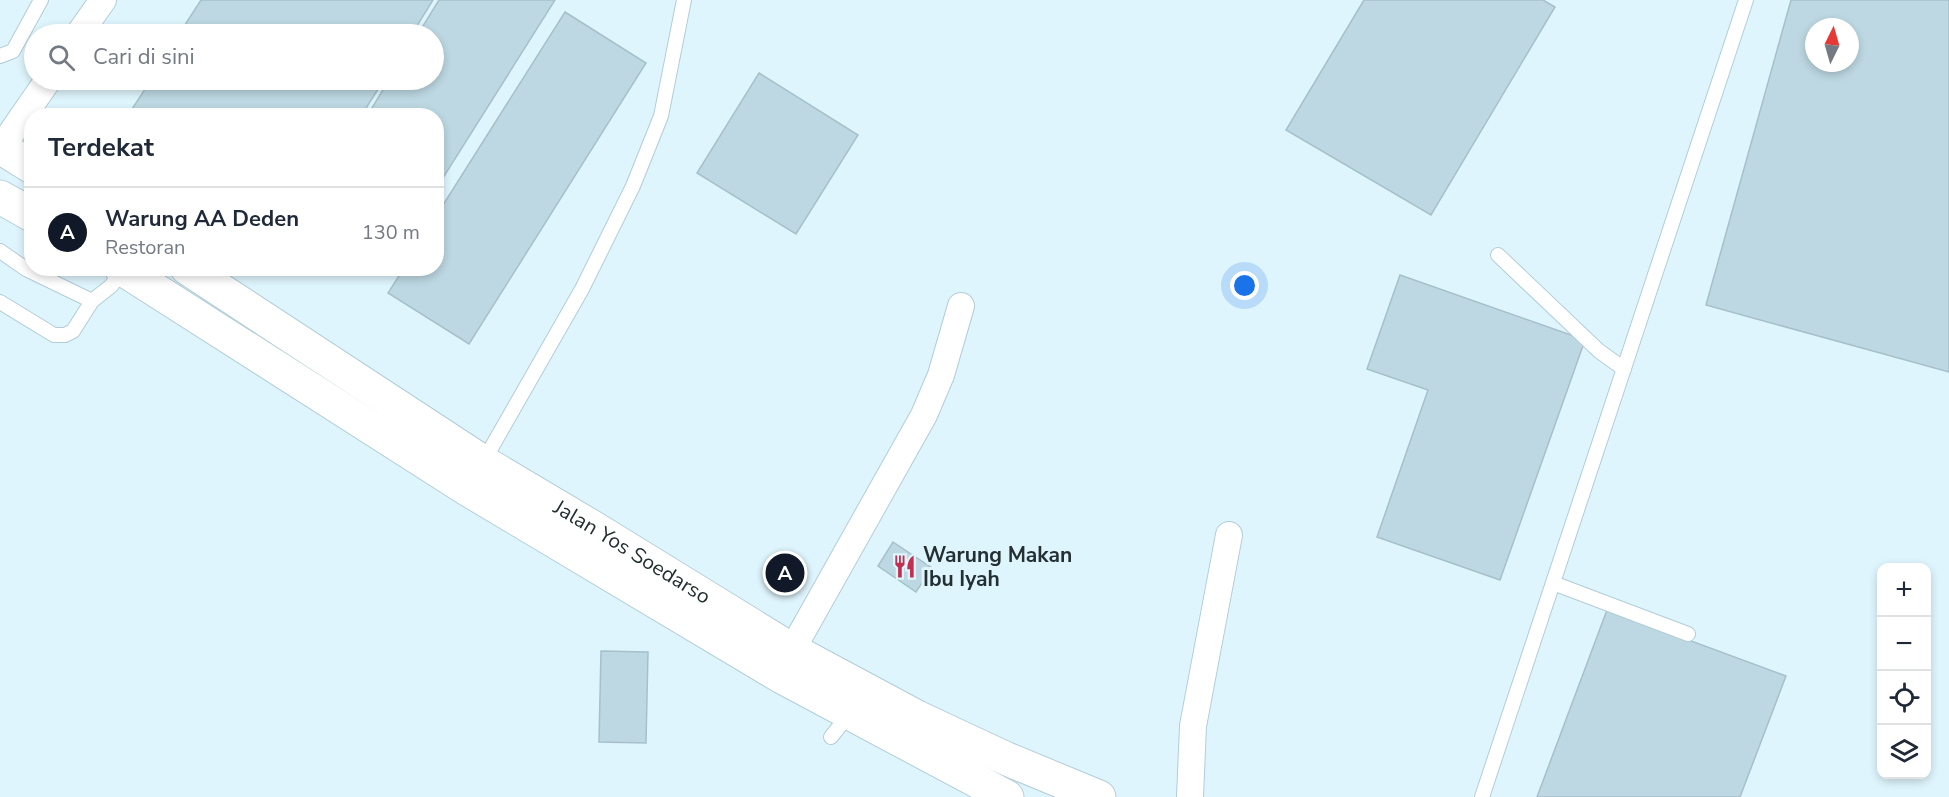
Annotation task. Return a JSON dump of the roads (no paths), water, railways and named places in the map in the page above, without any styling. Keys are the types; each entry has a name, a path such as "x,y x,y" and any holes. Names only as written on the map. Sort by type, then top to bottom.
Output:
{"highway":[{"path":"0,147 24,163"},
{"path":"0,197 24,210"},
{"name":"Jalan Yos Soedarso","path":"134,276 475,475 674,595 792,650 917,717 1007,759 1099,797"},
{"name":"Jalan Yos Soedarso","path":"198,276 475,475"},
{"name":"Jalan Yos Soedarso","path":"674,595 782,677 840,725 1007,797"}],"street":[{"path":"86,24 103,0"},
{"path":"28,108 41,90"},
{"path":"0,147 24,114"},
{"path":"792,650 924,415 941,375 961,306"},
{"path":"1190,797 1193,726 1228,536"}],"lane":[{"path":"27,24 40,0"},
{"path":"475,475 582,289 633,186 662,116 684,0"},
{"path":"1482,797 1746,0"},
{"path":"0,56 13,51 24,30"},
{"path":"0,251 24,268"},
{"path":"1498,255 1599,351 1624,369"},
{"path":"40,276 92,301"},
{"path":"0,302 54,335 65,335 73,331 92,301 111,286 117,276"},
{"path":"1553,583 1688,634"}],"place":[{"name":"Warung Makan Ibu Iyah","path":"905,567"},
{"name":"Warung AA Deden","path":"785,573"}]}
